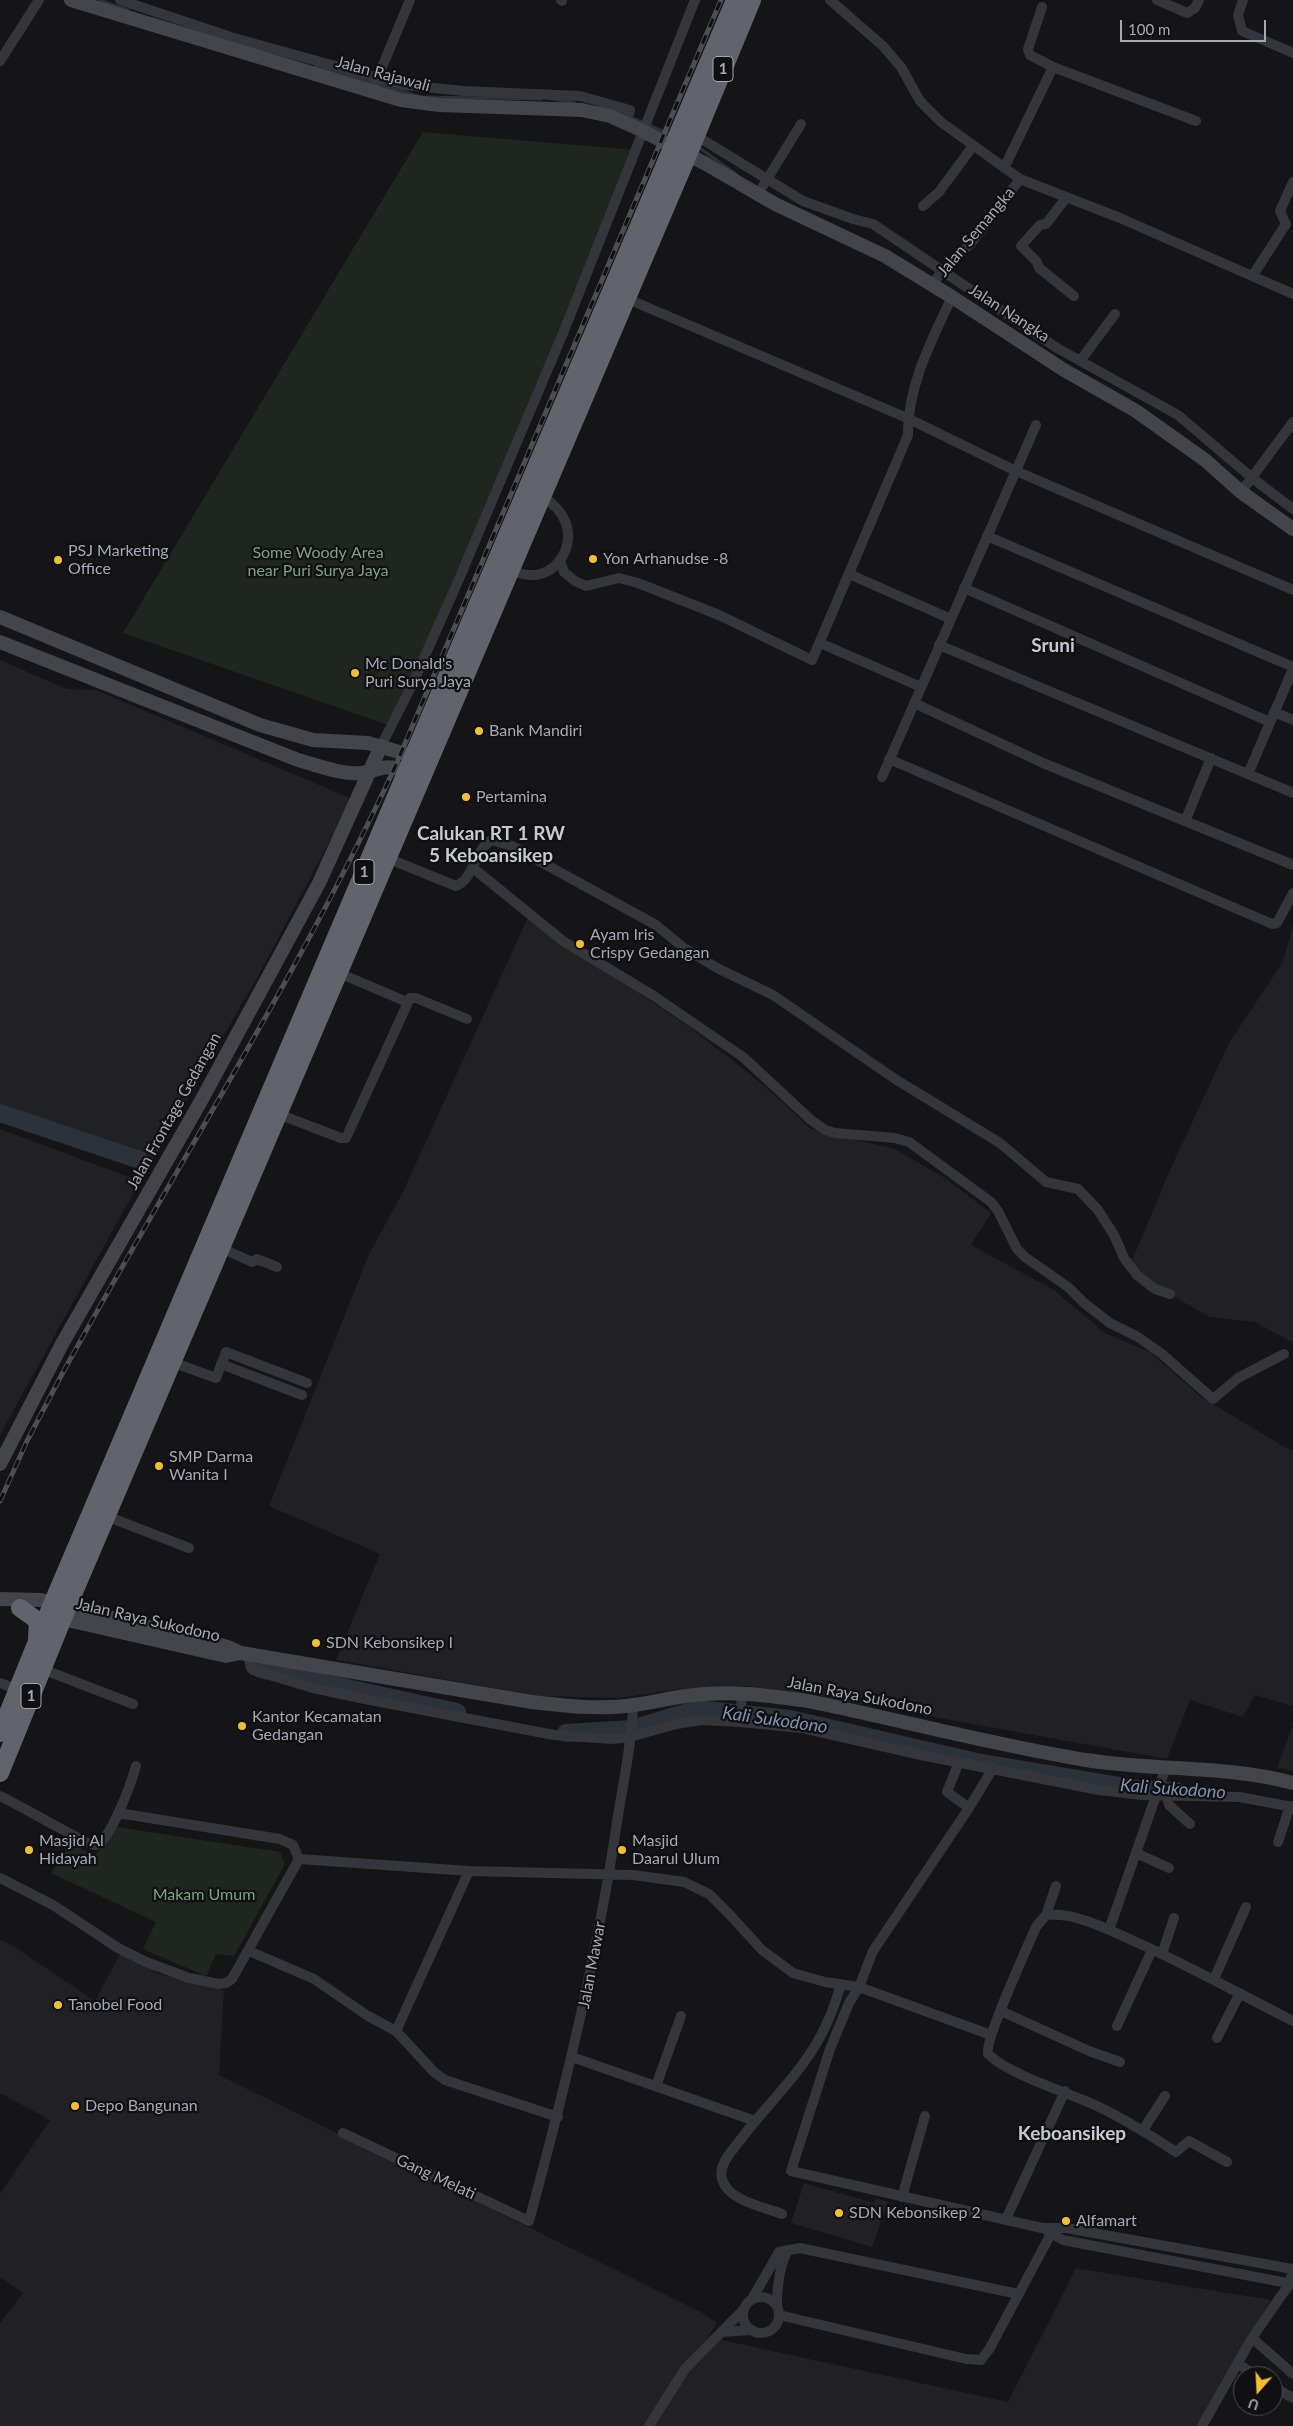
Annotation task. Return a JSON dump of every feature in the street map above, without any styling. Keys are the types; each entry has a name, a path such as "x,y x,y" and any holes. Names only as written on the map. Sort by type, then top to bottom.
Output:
{"highway":[{"name":"1","path":"685,142 736,0"},
{"name":"1","path":"0,1773 42,1669 58,1611 618,295 685,142 752,0"},
{"name":"1","path":"0,1733 35,1647 58,1611 106,1516 387,858 418,766 510,571 542,495 618,295"},
{"path":"20,1608 38,1621 35,1647"}],"street":[{"path":"0,61 39,0"},
{"name":"Jalan Rajawali","path":"71,0 132,9 374,86 402,100 439,105 582,110 628,119 685,142"},
{"path":"120,0 132,9"},
{"path":"374,86 410,0"},
{"path":"381,746 412,684 564,331 695,0"},
{"path":"830,0 883,46 901,66 920,101 931,112 973,146 1020,179 1120,218 1293,294"},
{"path":"1157,0 1188,13 1196,8 1199,0"},
{"path":"1244,0 1238,15 1242,31 1293,53"},
{"path":"1042,7 1028,53 1054,66 1196,121"},
{"path":"1004,168 1054,66"},
{"path":"759,193 801,124"},
{"path":"685,142 803,200 853,219 873,224 937,278 1080,361 1171,410 1250,478 1293,509"},
{"name":"Jalan Nangka","path":"685,142 759,193 885,256 937,278 952,297 1064,370 1136,411 1180,440 1242,491 1293,529"},
{"path":"923,206 940,192 973,146"},
{"name":"Jalan Semangka","path":"937,278 972,242 1020,179"},
{"path":"1253,275 1286,224 1280,211 1293,182"},
{"path":"1066,198 1046,224 1040,225 1021,246 1037,262 1038,268 1074,296"},
{"path":"618,295 907,418 1016,471 1293,590"},
{"path":"560,561 564,572 575,581 586,586 618,578 638,583 719,615 812,660 908,435 907,418 917,381 952,297"},
{"path":"1080,361 1115,314"},
{"path":"882,777 1036,425"},
{"path":"1242,491 1250,478 1291,428"},
{"path":"1180,440 1192,429"},
{"path":"510,571 530,576 546,572 560,561 568,543 566,522 561,513 542,495"},
{"path":"987,536 1293,668 1248,774"},
{"path":"848,574 951,619"},
{"path":"964,588 1272,717 1293,720"},
{"path":"0,616 260,725 313,740 356,741 381,746 418,766"},
{"path":"0,642 298,760 360,773 386,766 418,766"},
{"path":"820,643 921,687"},
{"path":"939,646 1293,793"},
{"path":"914,703 1043,763 1186,819 1293,865"},
{"name":"Jalan Frontage Gedangan","path":"0,1464 62,1344 200,1101 320,883 381,746"},
{"path":"1186,819 1211,758"},
{"path":"890,759 1272,924 1277,923 1280,919 1293,893"},
{"path":"387,858 456,886 461,884 473,868 483,845 492,840 512,846 656,925 684,948 719,969 773,994 895,1079 1000,1143 1046,1182 1078,1189 1098,1210 1114,1235 1124,1258 1137,1275 1155,1289 1170,1294"},
{"path":"473,868 563,941 654,996 743,1057 811,1120 825,1130 836,1133 895,1138 909,1142 932,1157 991,1202 998,1211 1017,1249 1025,1257 1068,1287 1084,1303 1110,1323 1138,1337 1162,1354 1213,1399 1238,1378 1284,1354"},
{"path":"338,972 407,1002"},
{"path":"278,1114 341,1138 346,1138 410,998 416,998 467,1019"},
{"path":"221,1248 252,1262 257,1259 277,1267"},
{"path":"172,1362 216,1378 226,1352 307,1383"},
{"path":"221,1364 302,1395"},
{"path":"106,1516 189,1548"},
{"path":"0,1601 26,1598 58,1611"},
{"path":"0,1601 20,1608 58,1611"},
{"name":"Jalan Raya Sukodono","path":"58,1611 226,1656 245,1654 532,1702 633,1710 695,1694 808,1701 1042,1753 1089,1761 1165,1770 1225,1771 1293,1783"},
{"path":"245,1654 254,1670 348,1696 554,1735 599,1739 702,1720 740,1720 802,1728 1099,1790 1240,1797 1292,1807 1278,1842"},
{"path":"42,1669 133,1704"},
{"path":"0,1683 18,1690"},
{"path":"740,1720 742,1697"},
{"name":"Jalan Mawar","path":"529,2222 558,2117 592,1970 609,1874 633,1710"},
{"path":"959,1762 947,1792 969,1808"},
{"path":"0,1796 65,1829 87,1844 95,1846 102,1842 118,1813 136,1766"},
{"path":"782,2214 729,2191 721,2177 725,2161 811,2051 826,2024 853,1986 872,1951 969,1808 993,1768"},
{"path":"1109,1930 1136,1852 1160,1794 1165,1770"},
{"path":"1160,1794 1190,1824"},
{"path":"118,1813 280,1839 293,1845 299,1859"},
{"path":"1136,1852 1169,1868"},
{"path":"299,1859 469,1871 648,1876 684,1882 696,1886 709,1894 762,1950 776,1963 793,1973 825,1982 853,1986 991,2035"},
{"path":"0,1878 54,1905 118,1948 146,1962 189,1978 219,1984 226,1983 232,1979 299,1859"},
{"path":"396,2031 469,1871"},
{"path":"1056,1886 1046,1915 1036,1927 1001,2010 987,2051 997,2061 1065,2091 1143,2130 1176,2152 1190,2141 1227,2162"},
{"path":"1214,1979 1229,1950 1246,1907"},
{"path":"1046,1915 1062,1915 1109,1930 1214,1979 1293,2021"},
{"path":"1117,2026 1174,1918"},
{"path":"249,1951 314,1979 368,2016 396,2031 434,2072 445,2080 558,2117"},
{"path":"853,1986 849,2003 830,2048 791,2171 1052,2231 1293,2269 1292,2283 1252,2338 1202,2426"},
{"path":"1217,2038 1240,1993"},
{"path":"1001,2010 1089,2051 1120,2062"},
{"path":"656,2086 681,2016"},
{"path":"572,2057 755,2121"},
{"path":"1006,2219 1065,2091"},
{"path":"1143,2130 1165,2096"},
{"path":"902,2197 925,2116"},
{"name":"Gang Melati","path":"342,2133 529,2222"},
{"path":"1052,2231 1063,2240 1292,2283"},
{"path":"752,2299 762,2297 770,2300 778,2311 978,2360 985,2356 1052,2231"},
{"path":"649,2426 685,2369 752,2299 779,2252 800,2248 808,2249 1018,2294"},
{"path":"721,2332 752,2330 760,2333 770,2330 776,2324 778,2311 777,2287 784,2258 788,2250"},
{"path":"744,2308 743,2317 746,2324 752,2330"},
{"path":"1252,2338 1293,2374"}],"shaded area":[{"path":"0,660 67,689 96,690 352,799 264,965 152,1162 0,1109"},
{"path":"528,917 692,1029 765,1086 811,1129 895,1149 945,1178 991,1213 971,1245 1054,1290 1105,1333 1150,1352 1200,1396 1293,1452 1293,1706 1255,1695 1243,1717 1190,1700 1167,1759 861,1704 747,1686 681,1689 619,1698 538,1696 336,1660 380,1554 269,1506 369,1254 402,1194"},
{"path":"1293,925 1293,1343 1255,1322 1210,1317 1129,1272 1133,1258 1170,1170 1229,1043 1283,962"},
{"path":"0,1129 140,1181 0,1435"},
{"path":"1293,1725 1293,1771 1277,1768"},
{"path":"0,1940 15,1947 95,2001 122,1950 159,1974 224,1990 219,2075 701,2312 717,2323 708,2337 1008,2402 1076,2268 1271,2300 1199,2426 0,2426 0,2323 23,2293 0,2277 0,2194 50,2120 0,2093"},
{"name":"SDN Kebonsikep 2","path":"804,2183 874,2203 876,2198 888,2202 872,2247 791,2223"}],"green space":[{"name":"Some Woody Area near Puri Surya Jaya","path":"423,132 636,150 391,726 123,633"},
{"name":"Makam Umum","path":"117,1827 280,1852 285,1864 234,1956 216,1954 206,1976 143,1949 156,1922 51,1873 71,1843 95,1856"}],"waterway":[{"path":"99,0 128,10"},
{"path":"316,66 418,96"},
{"path":"427,97 541,99"},
{"path":"552,99 575,103"},
{"path":"616,111 672,135"},
{"path":"698,147 736,174"},
{"path":"0,1113 140,1160"},
{"name":"Kali Sukodono","path":"260,1669 457,1712"},
{"name":"Kali Sukodono","path":"566,1733 632,1729 697,1709 790,1719 981,1763 1137,1789 1176,1791"}],"railway":[{"path":"0,1501 27,1441 61,1376 318,922 395,767 721,0"}],"place":[{"name":"Yon Arhanudse -8","path":"593,559"},
{"name":"PSJ Marketing Office","path":"58,560"},
{"name":"Mc Donald's Puri Surya Jaya","path":"355,673"},
{"name":"Bank Mandiri","path":"479,731"},
{"name":"Pertamina","path":"466,797"},
{"name":"Ayam Iris Crispy Gedangan","path":"580,944"},
{"name":"SMP Darma Wanita I","path":"159,1466"},
{"name":"SDN Kebonsikep I","path":"316,1643"},
{"name":"Kantor Kecamatan Gedangan","path":"242,1726"},
{"name":"Masjid Al Hidayah","path":"29,1850"},
{"name":"Masjid Daarul Ulum","path":"622,1850"},
{"name":"Tanobel Food","path":"58,2005"},
{"name":"Depo Bangunan","path":"75,2106"},
{"name":"SDN Kebonsikep 2","path":"839,2213"},
{"name":"Alfamart","path":"1066,2221"}],"district":[{"name":"Sruni","path":"1053,646"},
{"name":"Calukan RT 1 RW 5 Keboansikep","path":"491,845"},
{"name":"Keboansikep","path":"1072,2134"}]}
